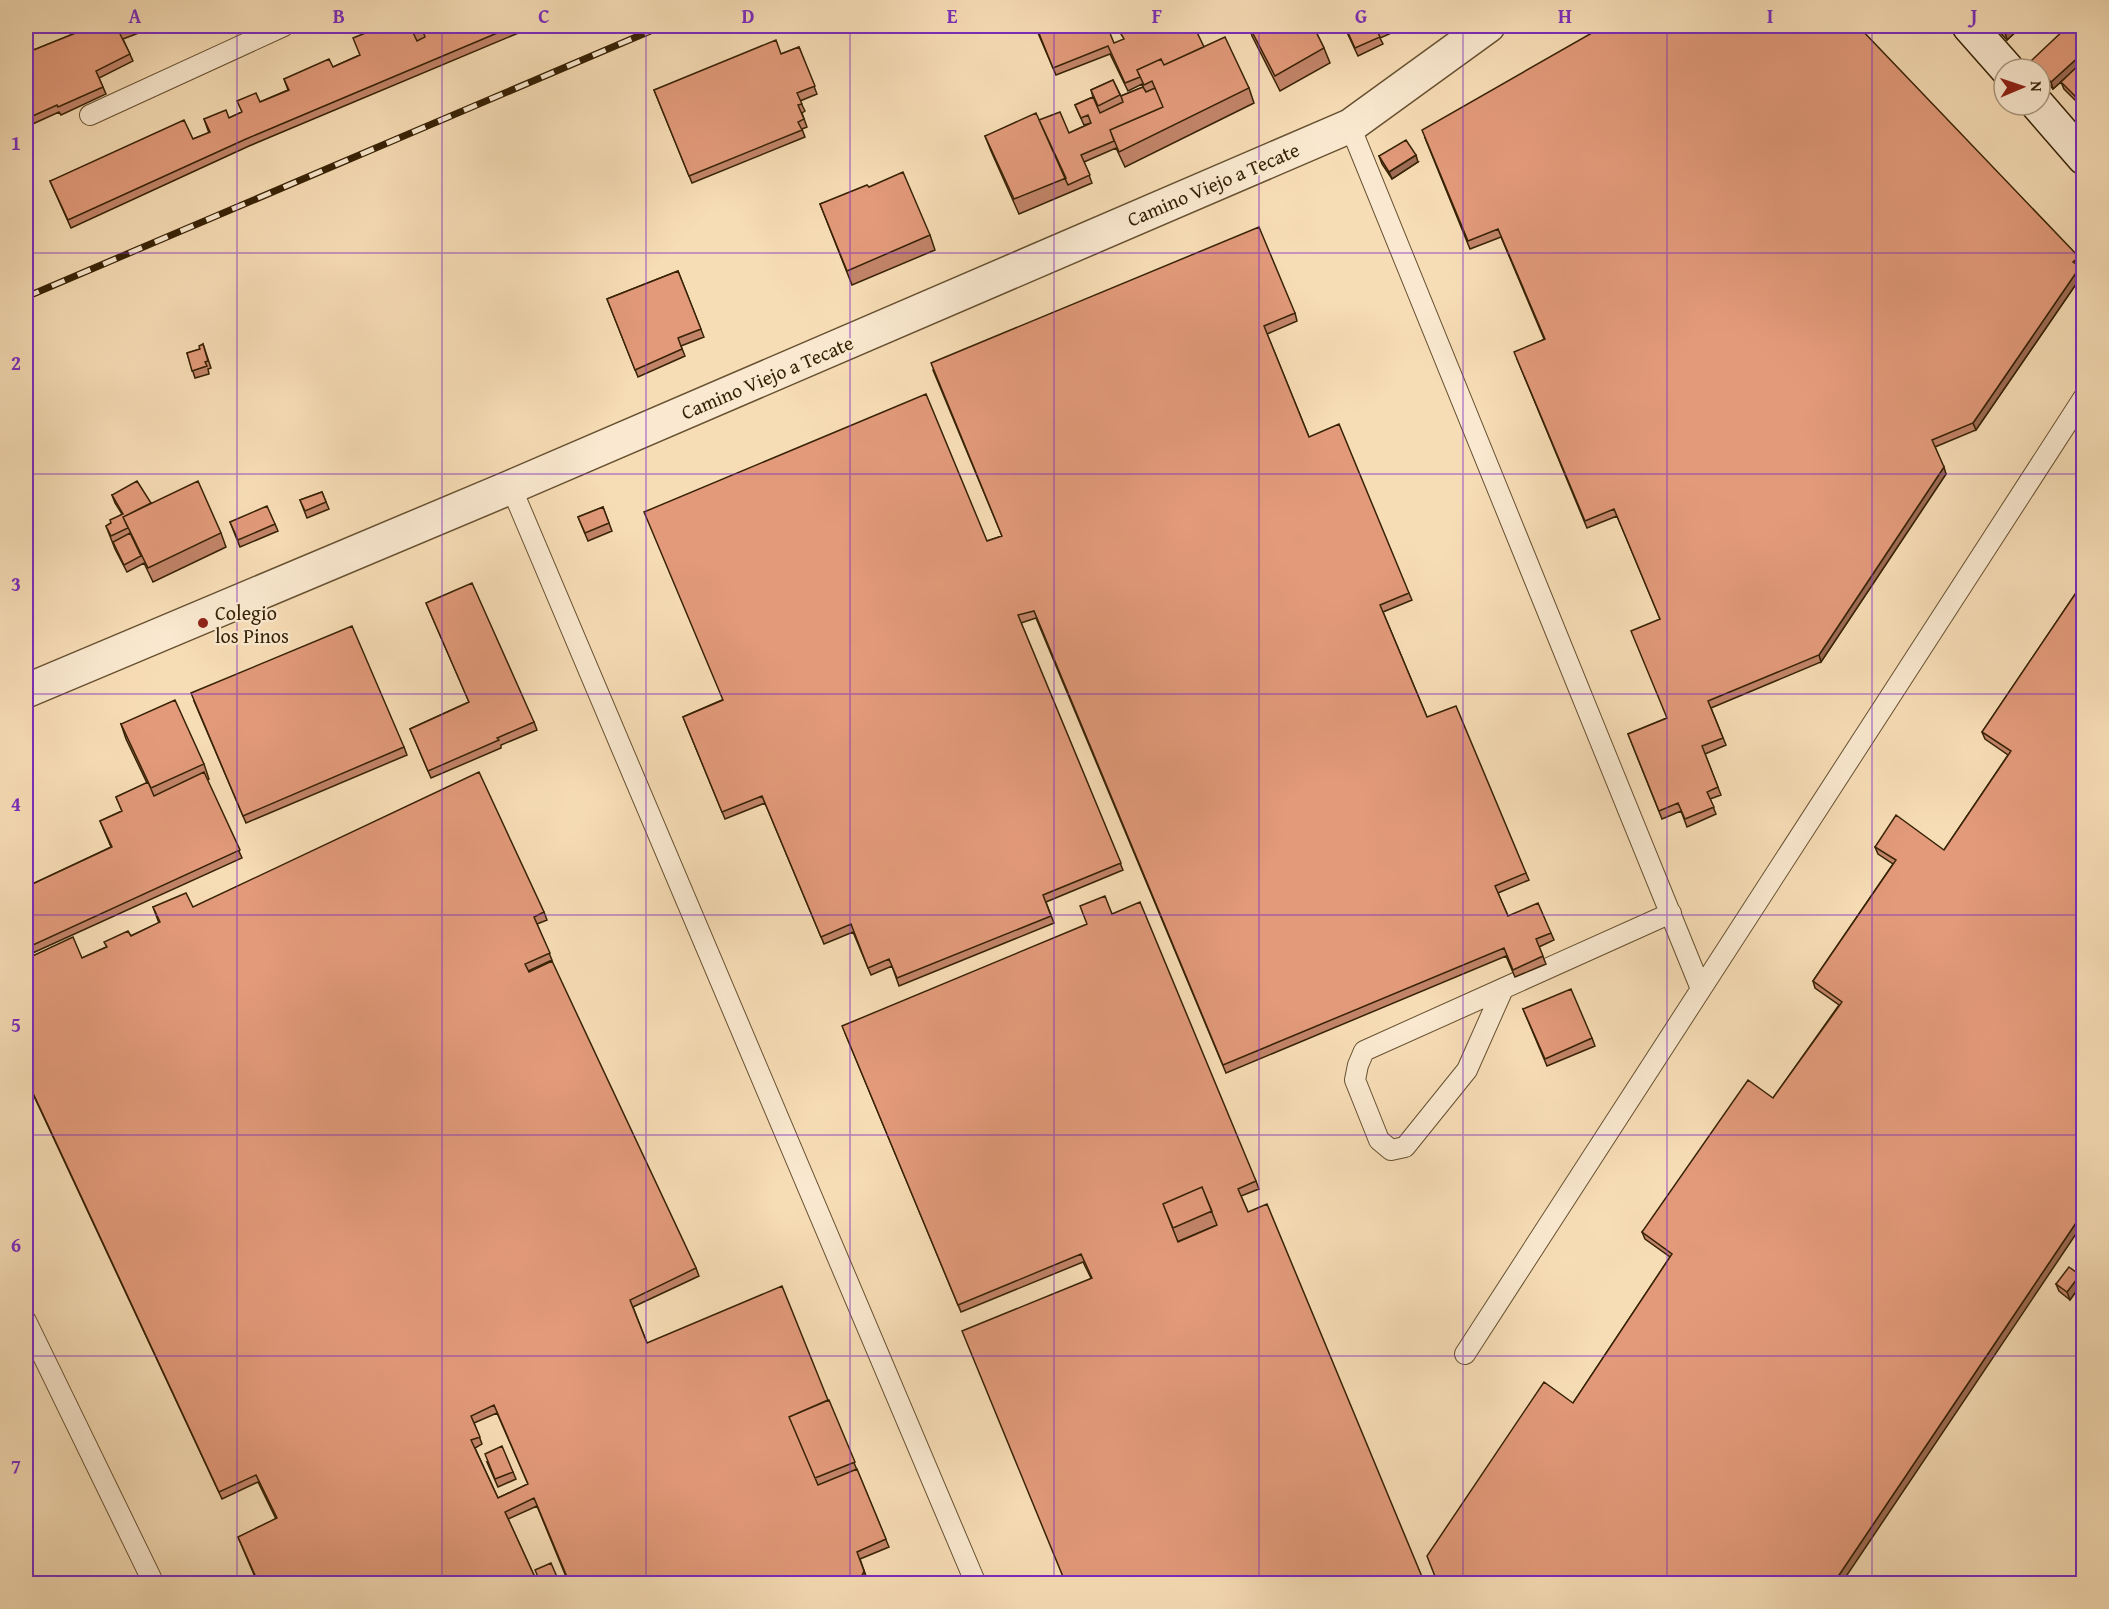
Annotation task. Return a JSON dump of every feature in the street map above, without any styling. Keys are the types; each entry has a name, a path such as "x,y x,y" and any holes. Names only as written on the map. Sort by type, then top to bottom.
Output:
{"street":[{"name":"Camino Viejo a Tecate","path":"26,691 511,487 1350,126 1488,26"},
{"path":"1969,26 1996,57"},
{"path":"2048,117 2084,158"}],"lane":[{"path":"90,115 284,26"},
{"path":"1350,126 1701,989"},
{"path":"1465,1354 2084,397"},
{"path":"511,487 976,1584"},
{"path":"1503,989 1467,1070 1405,1147 1391,1149 1379,1140 1355,1080 1364,1051 1671,913"},
{"path":"26,1321 154,1584"}],"building":[{"path":"93,26 135,26 119,32 130,54 96,71 103,87 26,119 26,53"},
{"path":"383,26 410,26 417,41 425,37 421,26 514,26 246,139 68,220 50,181 184,120 193,139 210,132 204,119 226,110 229,118 242,112 237,101 256,93 260,102 289,90 284,79 329,59 333,67 360,55 353,38"},
{"path":"1036,26 1107,26 1114,43 1124,39 1121,34 1139,26 1194,26 1204,47 1164,65 1161,59 1137,70 1140,77 1125,83 1108,46 1053,68"},
{"path":"1249,26 1313,26 1324,48 1275,76"},
{"path":"1345,26 1388,26 1377,31 1380,37 1355,48"},
{"path":"1604,26 1858,26 2079,257 2073,262 2080,267 1973,423 1932,440 1944,467 1819,655 1708,701 1723,738 1702,746 1718,787 1707,792 1714,807 1685,819 1678,803 1659,811 1628,734 1667,718 1631,631 1660,619 1614,509 1585,521 1514,352 1545,339 1498,229 1468,241 1422,130"},
{"path":"1998,26 2012,26 2005,32"},
{"path":"2068,26 2084,26 2084,52 2052,81 2052,57 2035,57"},
{"path":"1225,37 1249,88 1119,152 1110,130 1163,107 1152,81 1144,85 1137,70 1161,59 1164,65"},
{"path":"776,40 781,54 799,47 815,86 797,93 802,104 798,105 804,119 798,122 802,130 689,176 654,90"},
{"path":"2084,60 2084,87 2075,96 2061,82"},
{"path":"1113,80 1120,95 1098,106 1091,90"},
{"path":"1143,87 1146,92 1155,88 1163,107 1110,130 1114,141 1081,155 1090,175 1068,185 1039,120 1060,112 1069,133 1091,123 1088,115 1081,118 1075,105 1093,97 1100,113 1123,102 1121,96"},
{"path":"1036,113 1066,178 1014,199 985,136"},
{"path":"1406,140 1416,155 1389,172 1379,156"},
{"path":"903,172 930,235 847,271 820,204"},
{"path":"1259,227 1295,313 1264,326 1309,437 1339,424 1409,593 1380,605 1427,717 1456,706 1526,873 1495,886 1508,916 1538,903 1551,933 1536,939 1543,956 1513,970 1504,948 1223,1065 1034,611 1018,615 1121,863 1043,895 1051,916 897,978 889,959 868,968 851,924 821,937 762,796 722,812 683,717 723,700 644,512 926,394 987,541 1002,536 931,363"},
{"path":"678,271 701,329 678,338 682,349 635,370 607,299"},
{"path":"203,344 208,361 205,362 207,366 192,371 187,353 200,349 199,346"},
{"path":"137,481 151,503 123,517 128,528 111,536 106,526 111,523 110,520 123,514 112,495"},
{"path":"198,481 221,533 148,568 123,517"},
{"path":"322,492 326,502 305,511 300,500"},
{"path":"267,506 275,524 238,540 230,522"},
{"path":"603,507 609,523 585,533 578,517"},
{"path":"130,533 141,556 124,565 113,542"},
{"path":"2084,581 2084,1211 1833,1584 1438,1584 1427,1556 1544,1382 1573,1403 1672,1254 1642,1232 1748,1080 1773,1098 1842,1002 1813,981 1896,860 1875,847 1896,815 1944,850 2011,751 1982,732"},
{"path":"472,583 534,722 428,771 410,729 469,702 426,603"},
{"path":"352,626 404,747 243,816 191,693"},
{"path":"175,700 204,764 151,788 121,724"},
{"path":"204,772 240,850 33,945 26,926 26,887 112,847 100,821 122,811 116,797 148,782 154,796"},
{"path":"479,772 544,912 534,917 550,953 525,964 529,972 552,961 696,1268 630,1300 647,1343 782,1286 828,1400 789,1417 818,1485 857,1469 886,1539 857,1552 864,1571 858,1584 570,1584 534,1498 505,1512 538,1584 259,1584 238,1537 277,1518 256,1475 219,1492 26,1078 26,959 73,937 82,958 107,947 104,942 128,931 131,936 160,922 153,907 186,893 193,907","holes":["494,1405 528,1484 498,1498 471,1440 480,1437 471,1416"]},
{"path":"1105,896 1112,914 1140,902 1256,1181 1238,1189 1248,1212 1267,1204 1425,1584 1066,1584 962,1331 1092,1278 1081,1254 958,1305 842,1026 1087,924 1080,906","holes":["1202,1187 1217,1225 1178,1242 1163,1204"]},
{"path":"26,926 30,937 26,939"},
{"path":"1571,989 1592,1038 1545,1059 1523,1009"},
{"path":"1202,1187 1212,1211 1173,1228 1163,1204"},
{"path":"2069,1267 2080,1275 2067,1292 2056,1284"},
{"path":"829,1400 855,1462 815,1478 789,1417"},
{"path":"502,1446 513,1472 495,1479 485,1454"},
{"path":"551,1563 560,1584 541,1584 535,1570"}],"railway":[{"path":"26,297 662,26"}],"place":[{"name":"Colegio los Pinos","path":"203,623"}]}
